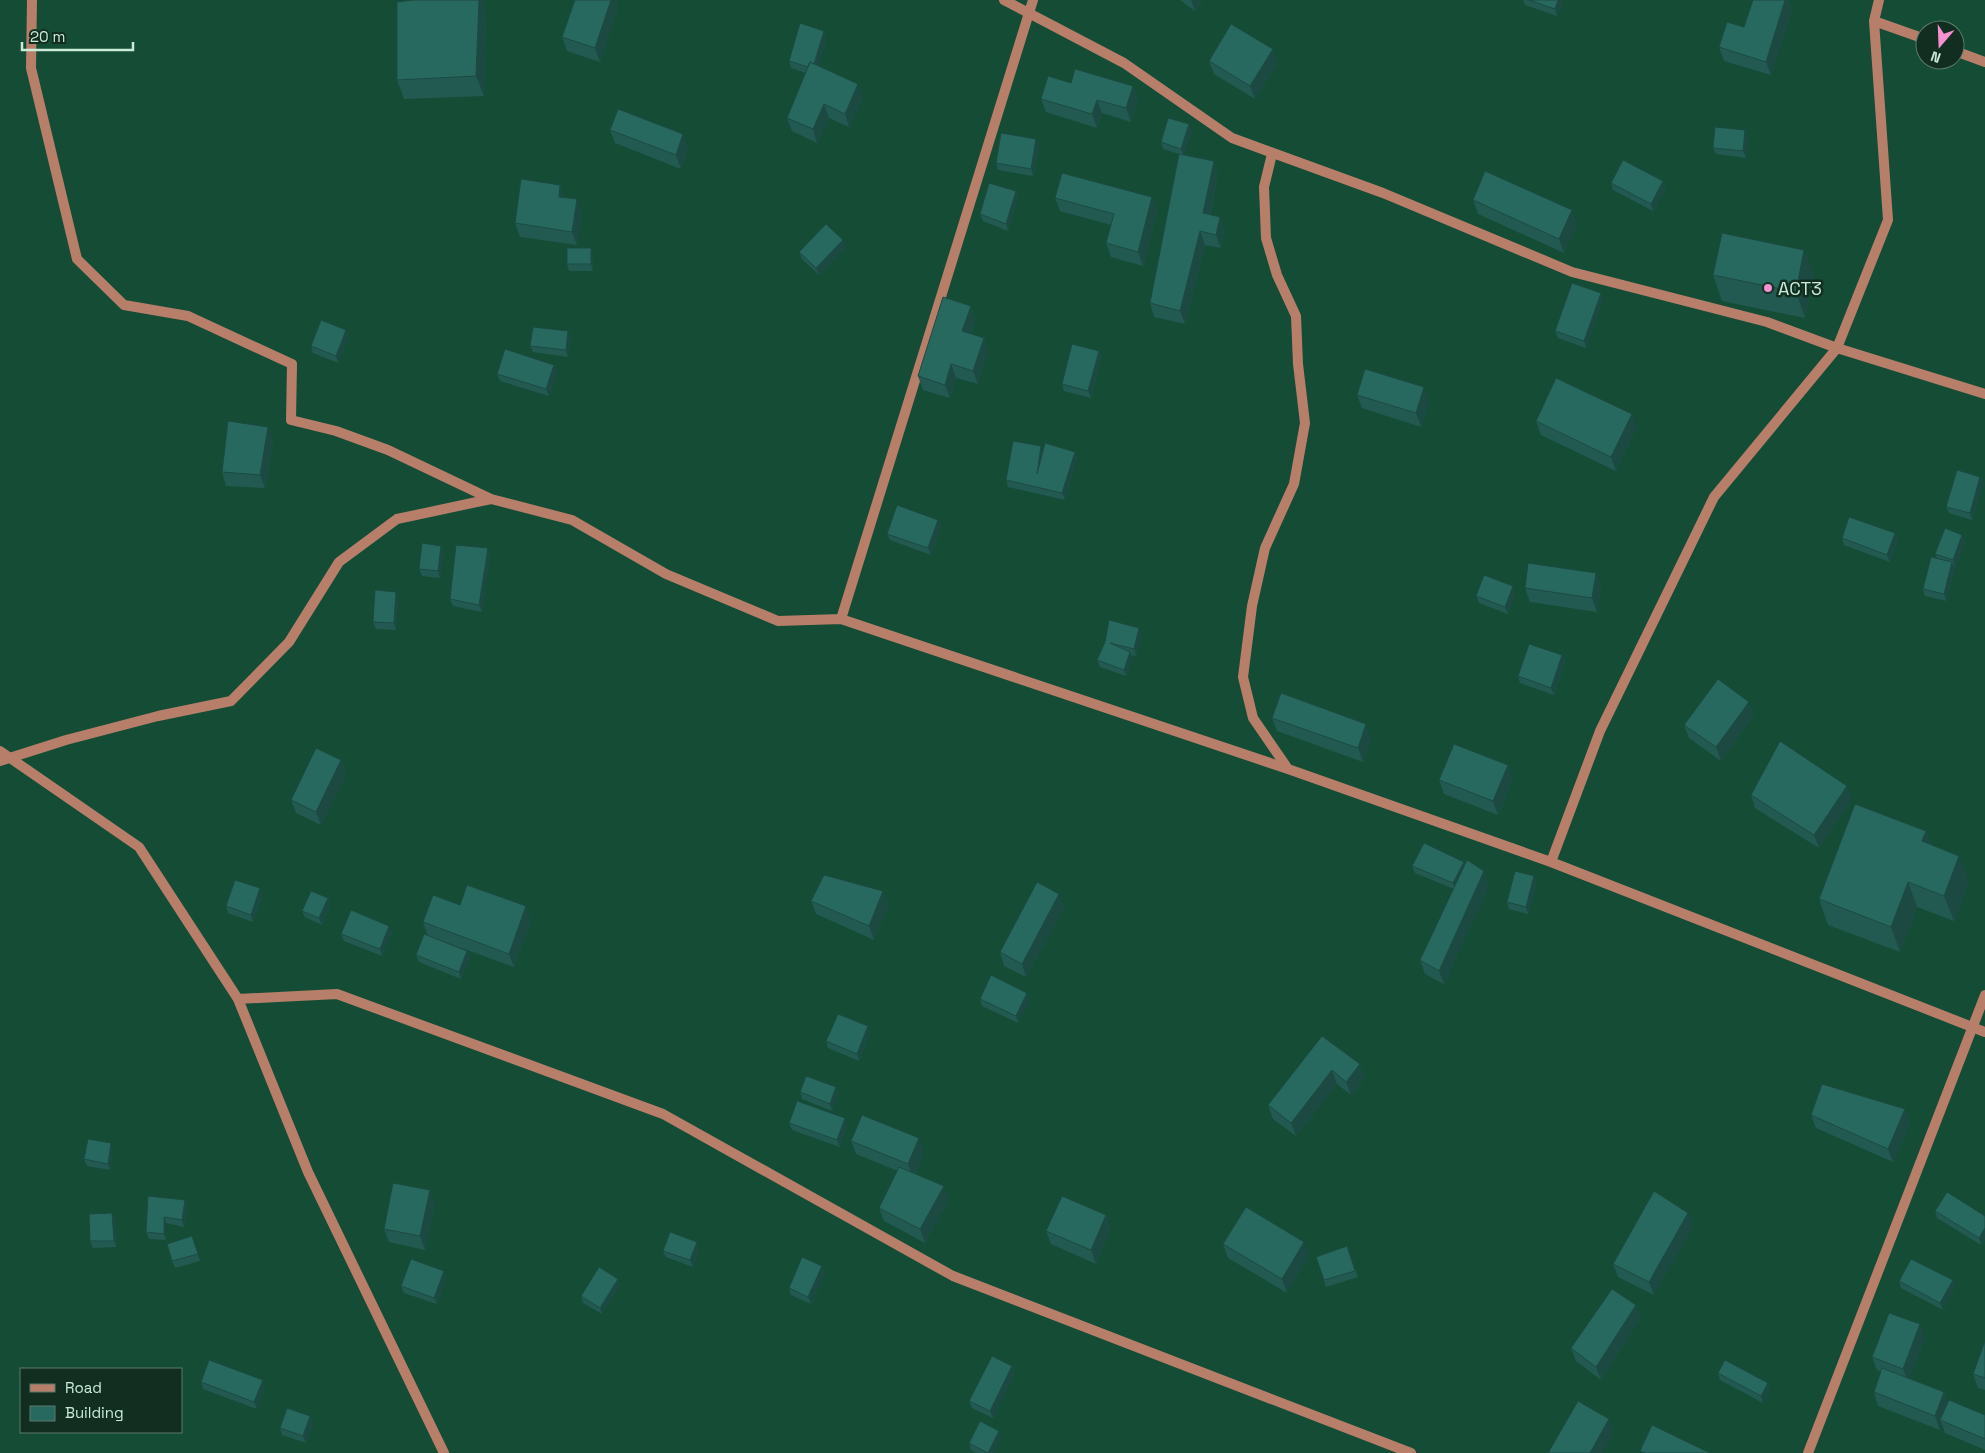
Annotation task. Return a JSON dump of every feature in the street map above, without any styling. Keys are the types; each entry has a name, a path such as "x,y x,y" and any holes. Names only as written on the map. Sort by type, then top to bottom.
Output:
{"street":[{"path":"32,0 31,68 77,259 124,305 188,316 292,364 291,420 336,431 388,450 491,499 572,520 666,574 778,621 841,619 1288,769 1551,862 1985,1032"},
{"path":"1004,0 1124,63 1232,138 1383,193 1572,272 1766,322 1837,348 1985,394"},
{"path":"841,619 1033,0"},
{"path":"1551,862 1600,731 1714,496 1837,348 1888,220 1874,21 1879,0"},
{"path":"1874,21 1915,36"},
{"path":"1965,54 1985,62"},
{"path":"1272,154 1264,186 1266,238 1277,275 1296,316 1298,364 1305,423 1294,484 1265,548 1252,606 1243,677 1254,718 1288,769"},
{"path":"5,760 103,731 231,701 290,642 339,562 398,519 491,499"},
{"path":"0,751 5,760 139,847 238,999 308,1172 444,1453"},
{"path":"238,999 337,994 663,1114 953,1276 1411,1453"},
{"path":"1808,1453 1985,995"}],"building":[{"path":"414,0 479,0 476,76 397,80 397,2"},
{"path":"575,0 611,0 595,48 562,37"},
{"path":"1529,0 1558,0 1555,9"},
{"path":"1753,0 1785,0 1766,62 1719,47 1727,22 1744,27"},
{"path":"800,23 824,31 814,64 810,62 808,67 789,61"},
{"path":"1231,24 1273,49 1250,86 1209,61"},
{"path":"810,62 858,84 845,114 824,104 813,129 787,118"},
{"path":"1075,69 1133,86 1126,108 1097,100 1092,114 1041,99 1048,76 1071,83"},
{"path":"618,109 683,134 676,155 610,130"},
{"path":"1168,118 1189,124 1181,149 1161,142"},
{"path":"1715,127 1745,130 1743,151 1713,148"},
{"path":"1001,133 1036,139 1031,169 996,163"},
{"path":"1179,154 1214,161 1203,213 1220,217 1216,235 1200,231 1180,311 1150,303"},
{"path":"1623,160 1663,181 1651,204 1611,183"},
{"path":"1485,171 1572,210 1559,239 1473,200"},
{"path":"1062,173 1152,197 1138,252 1106,243 1114,214 1055,198"},
{"path":"521,179 560,185 559,197 577,199 572,232 515,223"},
{"path":"989,183 1016,191 1006,224 980,214"},
{"path":"826,224 843,240 816,268 799,252"},
{"path":"1722,233 1804,250 1796,292 1713,275"},
{"path":"567,248 591,248 591,264 567,264"},
{"path":"1572,283 1601,293 1584,341 1555,331"},
{"path":"943,297 971,306 962,331 984,338 973,371 951,364 945,385 918,376"},
{"path":"321,320 346,330 336,356 311,346"},
{"path":"533,327 568,331 566,350 530,346"},
{"path":"1072,344 1099,351 1088,391 1062,384"},
{"path":"505,349 554,365 546,389 497,374"},
{"path":"1365,369 1424,387 1416,413 1357,395"},
{"path":"1556,378 1632,414 1611,457 1536,421"},
{"path":"228,421 268,427 260,475 222,472"},
{"path":"1013,441 1041,446 1037,474 1045,443 1075,452 1062,493 1006,480"},
{"path":"1957,470 1980,477 1970,513 1946,507"},
{"path":"897,505 938,520 928,548 887,534"},
{"path":"1849,517 1895,533 1887,555 1842,538"},
{"path":"1945,528 1962,535 1953,560 1935,554"},
{"path":"422,543 441,546 438,571 419,569"},
{"path":"456,545 488,548 479,605 450,599"},
{"path":"1931,557 1952,562 1944,594 1923,589"},
{"path":"1528,563 1596,573 1592,598 1525,588"},
{"path":"1484,575 1513,586 1505,607 1476,596"},
{"path":"375,590 396,592 394,623 373,622"},
{"path":"1109,620 1139,628 1134,649 1110,643 1130,652 1124,670 1097,660 1105,642"},
{"path":"1529,644 1562,655 1551,688 1518,676"},
{"path":"1718,679 1749,702 1716,747 1684,725"},
{"path":"1281,693 1366,724 1358,748 1272,718"},
{"path":"1780,741 1847,786 1814,835 1751,795"},
{"path":"1454,744 1508,765 1493,801 1439,780"},
{"path":"316,748 341,760 316,812 291,800"},
{"path":"1855,804 1926,831 1922,841 1959,856 1944,896 1908,882 1891,927 1819,899"},
{"path":"1424,843 1464,862 1453,883 1412,866"},
{"path":"1467,860 1484,871 1439,971 1420,960"},
{"path":"1515,871 1534,876 1526,907 1507,902"},
{"path":"824,875 883,891 869,926 811,901"},
{"path":"235,880 260,888 251,915 226,906"},
{"path":"1037,882 1059,894 1022,964 1000,952"},
{"path":"467,885 526,906 509,954 423,922 433,895 460,905"},
{"path":"311,891 328,898 319,918 302,911"},
{"path":"351,910 389,926 380,949 341,934"},
{"path":"424,934 467,951 459,972 416,955"},
{"path":"991,975 1027,993 1016,1016 980,999"},
{"path":"838,1014 868,1026 857,1054 826,1041"},
{"path":"1322,1036 1360,1064 1346,1082 1332,1070 1291,1123 1268,1105"},
{"path":"806,1076 836,1087 830,1104 800,1092"},
{"path":"1822,1084 1905,1109 1888,1149 1811,1115"},
{"path":"797,1101 845,1118 837,1140 789,1123"},
{"path":"862,1115 919,1138 908,1164 851,1141"},
{"path":"88,1139 111,1143 108,1164 84,1159"},
{"path":"899,1167 944,1186 920,1229 879,1208"},
{"path":"393,1183 430,1190 420,1236 384,1229"},
{"path":"1654,1191 1688,1213 1649,1282 1613,1264"},
{"path":"1947,1192 1985,1216 1985,1228 1979,1238 1935,1211"},
{"path":"148,1196 185,1200 182,1220 164,1217 164,1234 146,1232"},
{"path":"1062,1196 1106,1215 1091,1250 1046,1231"},
{"path":"1246,1207 1304,1242 1282,1279 1223,1244"},
{"path":"112,1213 114,1241 90,1241 89,1214"},
{"path":"670,1232 697,1242 690,1260 663,1251"},
{"path":"192,1236 198,1254 172,1261 167,1244"},
{"path":"1347,1246 1355,1271 1324,1280 1316,1257"},
{"path":"802,1257 822,1266 808,1297 789,1288"},
{"path":"411,1259 444,1271 434,1298 401,1286"},
{"path":"1911,1259 1953,1280 1940,1303 1899,1281"},
{"path":"599,1267 618,1279 600,1308 581,1296"},
{"path":"1612,1289 1636,1305 1596,1367 1571,1348"},
{"path":"1889,1313 1920,1324 1903,1369 1872,1357"},
{"path":"1985,1341 1985,1378 1973,1374"},
{"path":"992,1356 1012,1366 990,1411 969,1401"},
{"path":"209,1360 263,1380 254,1402 201,1382"},
{"path":"1725,1360 1768,1383 1761,1396 1718,1373"},
{"path":"1882,1368 1944,1392 1935,1416 1874,1392"},
{"path":"1949,1400 1985,1415 1985,1439 1940,1420"},
{"path":"1578,1401 1609,1419 1590,1453 1548,1453"},
{"path":"287,1408 310,1416 303,1436 280,1428"},
{"path":"980,1421 999,1431 988,1453 969,1443"},
{"path":"1652,1425 1710,1453 1645,1453 1640,1451"}],"place":[{"name":"ACT3","path":"1768,288"}]}
